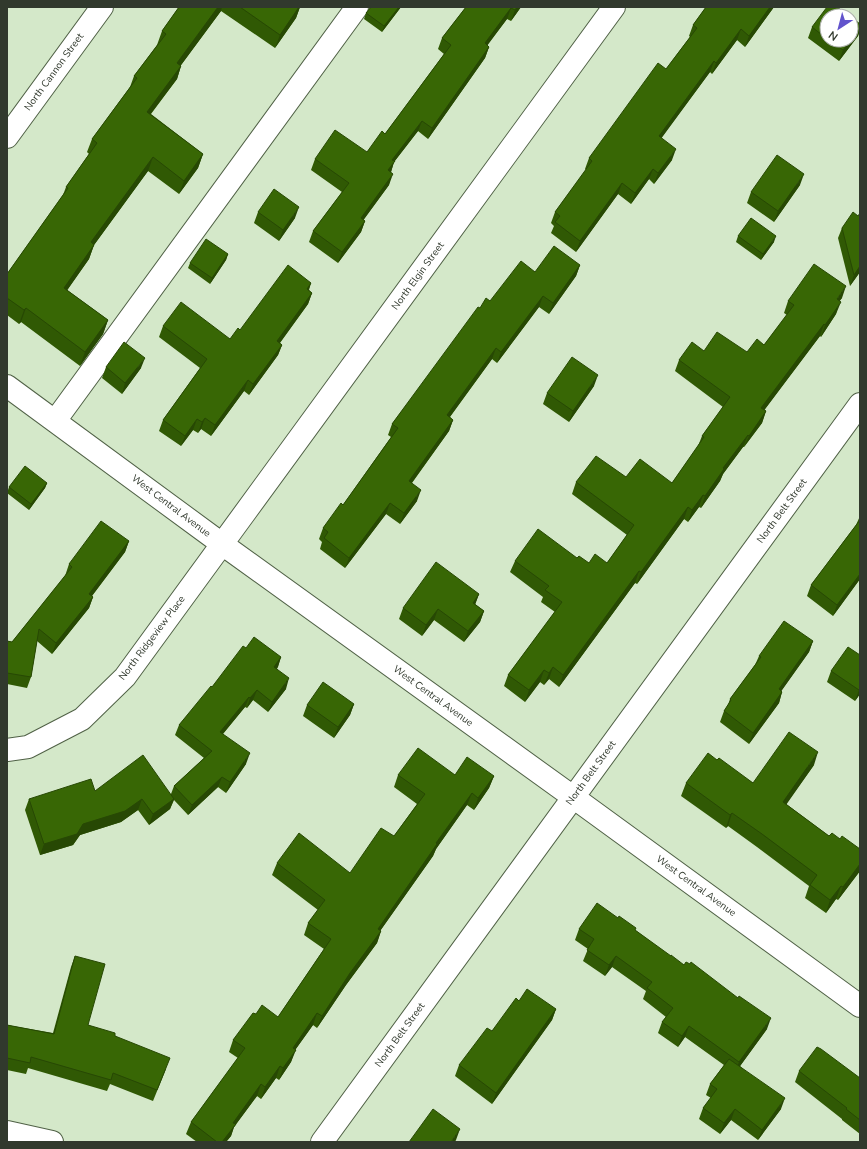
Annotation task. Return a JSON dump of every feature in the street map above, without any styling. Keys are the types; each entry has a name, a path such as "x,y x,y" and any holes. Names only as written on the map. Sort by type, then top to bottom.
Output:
{"street":[{"name":"North Cannon Street","path":"7,137 102,7"},
{"path":"55,421 357,7"},
{"name":"North Elgin Street","path":"222,544 614,7"},
{"name":"West Central Avenue","path":"7,386 222,544 860,1006"},
{"name":"North Belt Street","path":"322,1142 860,404"},
{"name":"North Ridgeview Place","path":"7,750 28,747 82,718 124,677 222,544"},
{"path":"7,1132 52,1142"}],"building":[{"path":"179,7 218,7 177,63 181,66 147,112 203,154 184,181 153,157 91,242 94,245 64,288 108,320 85,352 26,308 24,310 7,298 7,274 68,188 66,187 97,143 92,139 137,78 134,76 166,34 162,31"},
{"path":"240,7 299,7 280,35"},
{"path":"371,7 399,7 384,26 366,13"},
{"path":"466,7 517,7 515,10 511,8 485,43 489,47 432,128 422,121 392,160 395,161 388,170 393,174 361,218 365,221 342,252 313,231 349,183 315,159 335,130 367,152 382,131 385,134 451,45 442,38"},
{"path":"706,7 770,7 749,36 741,29 716,63 714,61 659,136 676,149 658,173 653,169 635,193 622,183 580,241 555,222 560,216 555,212 592,161 589,158 658,63 666,69 697,28 693,25"},
{"path":"837,7 838,8 826,8"},
{"path":"819,18 819,33 812,27"},
{"path":"777,155 804,174 778,211 751,192"},
{"path":"274,189 299,207 283,230 258,212"},
{"path":"853,212 858,216 860,213 860,266 854,275 842,228"},
{"path":"751,218 776,236 763,254 738,236"},
{"path":"206,239 228,254 212,278 190,263"},
{"path":"554,246 580,265 553,303 543,296 501,352 496,348 447,415 453,420 409,481 421,490 404,513 390,503 349,558 324,538 328,532 323,528 341,503 343,505 398,428 392,424 478,307 480,308 486,298 490,301 521,261 535,272"},
{"path":"814,264 846,286 837,299 841,302 761,408 766,411 749,436 748,435 723,468 724,469 705,496 703,495 692,510 688,507 563,675 553,667 549,673 544,670 529,690 508,675 562,602 545,590 549,586 515,561 538,529 577,558 579,556 589,563 595,554 607,563 634,525 576,482 596,456 626,477 640,459 672,483 704,437 702,436 730,397 679,360 692,342 704,351 717,332 747,352 757,339 764,345 794,305 788,301"},
{"path":"288,265 311,283 307,289 312,293 277,341 282,345 253,384 248,380 215,425 205,418 202,422 197,419 185,436 163,420 207,359 163,326 181,302 230,339 238,328 240,330"},
{"path":"124,342 145,358 125,383 106,367"},
{"path":"572,357 598,375 573,411 547,393"},
{"path":"25,466 47,483 31,504 9,487"},
{"path":"860,520 860,574 837,605 811,585"},
{"path":"101,521 129,541 89,594 93,597 56,643 39,629 31,677 7,673 7,641 12,642 72,567 69,564"},
{"path":"436,562 479,594 473,603 484,611 468,631 438,609 426,625 403,608"},
{"path":"784,621 813,641 779,689 782,692 753,733 724,711 731,700 730,699 761,657 759,656"},
{"path":"254,637 281,657 274,667 289,678 272,702 257,690 250,698 249,697 220,732 250,753 230,782 222,777 192,805 174,786 212,751 179,725 211,686 212,687 243,646 246,648"},
{"path":"848,647 860,655 859,690 831,671"},
{"path":"323,682 354,704 338,727 307,705"},
{"path":"789,732 818,752 783,802 829,836 832,833 840,839 842,836 860,849 860,864 843,887 841,886 830,900 810,885 817,875 762,834 732,813 730,815 686,783 708,753 717,760 719,758 753,783"},
{"path":"418,748 455,775 467,757 494,776 478,798 472,793 378,929 381,931 350,973 322,1016 317,1013 293,1048 296,1050 283,1068 280,1066 265,1087 261,1084 233,1123 236,1124 222,1142 217,1142 191,1122 245,1048 233,1040 253,1013 256,1014 262,1005 278,1017 331,939 308,923 325,900 277,863 299,833 350,873 381,828 394,836 425,794 398,775"},
{"path":"143,755 174,799 153,814 142,799 125,811 83,824 77,834 44,844 29,799 91,779 95,791"},
{"path":"597,903 618,918 619,916 636,928 635,930 684,965 686,962 690,964 691,962 738,998 739,996 771,1018 739,1062 689,1026 682,1036 662,1022 673,1008 647,988 652,982 616,956 609,965 587,950 594,939 579,929"},
{"path":"75,956 105,964 88,1025 115,1033 115,1036 170,1058 157,1090 113,1073 111,1080 31,1057 30,1063 7,1058 7,1025 54,1034"},
{"path":"527,989 556,1009 496,1093 459,1065 487,1028 492,1031 516,998 519,1001"},
{"path":"817,1047 860,1078 860,1120 846,1109 847,1108 799,1071"},
{"path":"729,1059 785,1098 762,1130 735,1109 724,1123 703,1108 717,1089 710,1084"},
{"path":"433,1109 460,1129 451,1142 409,1142"}]}
